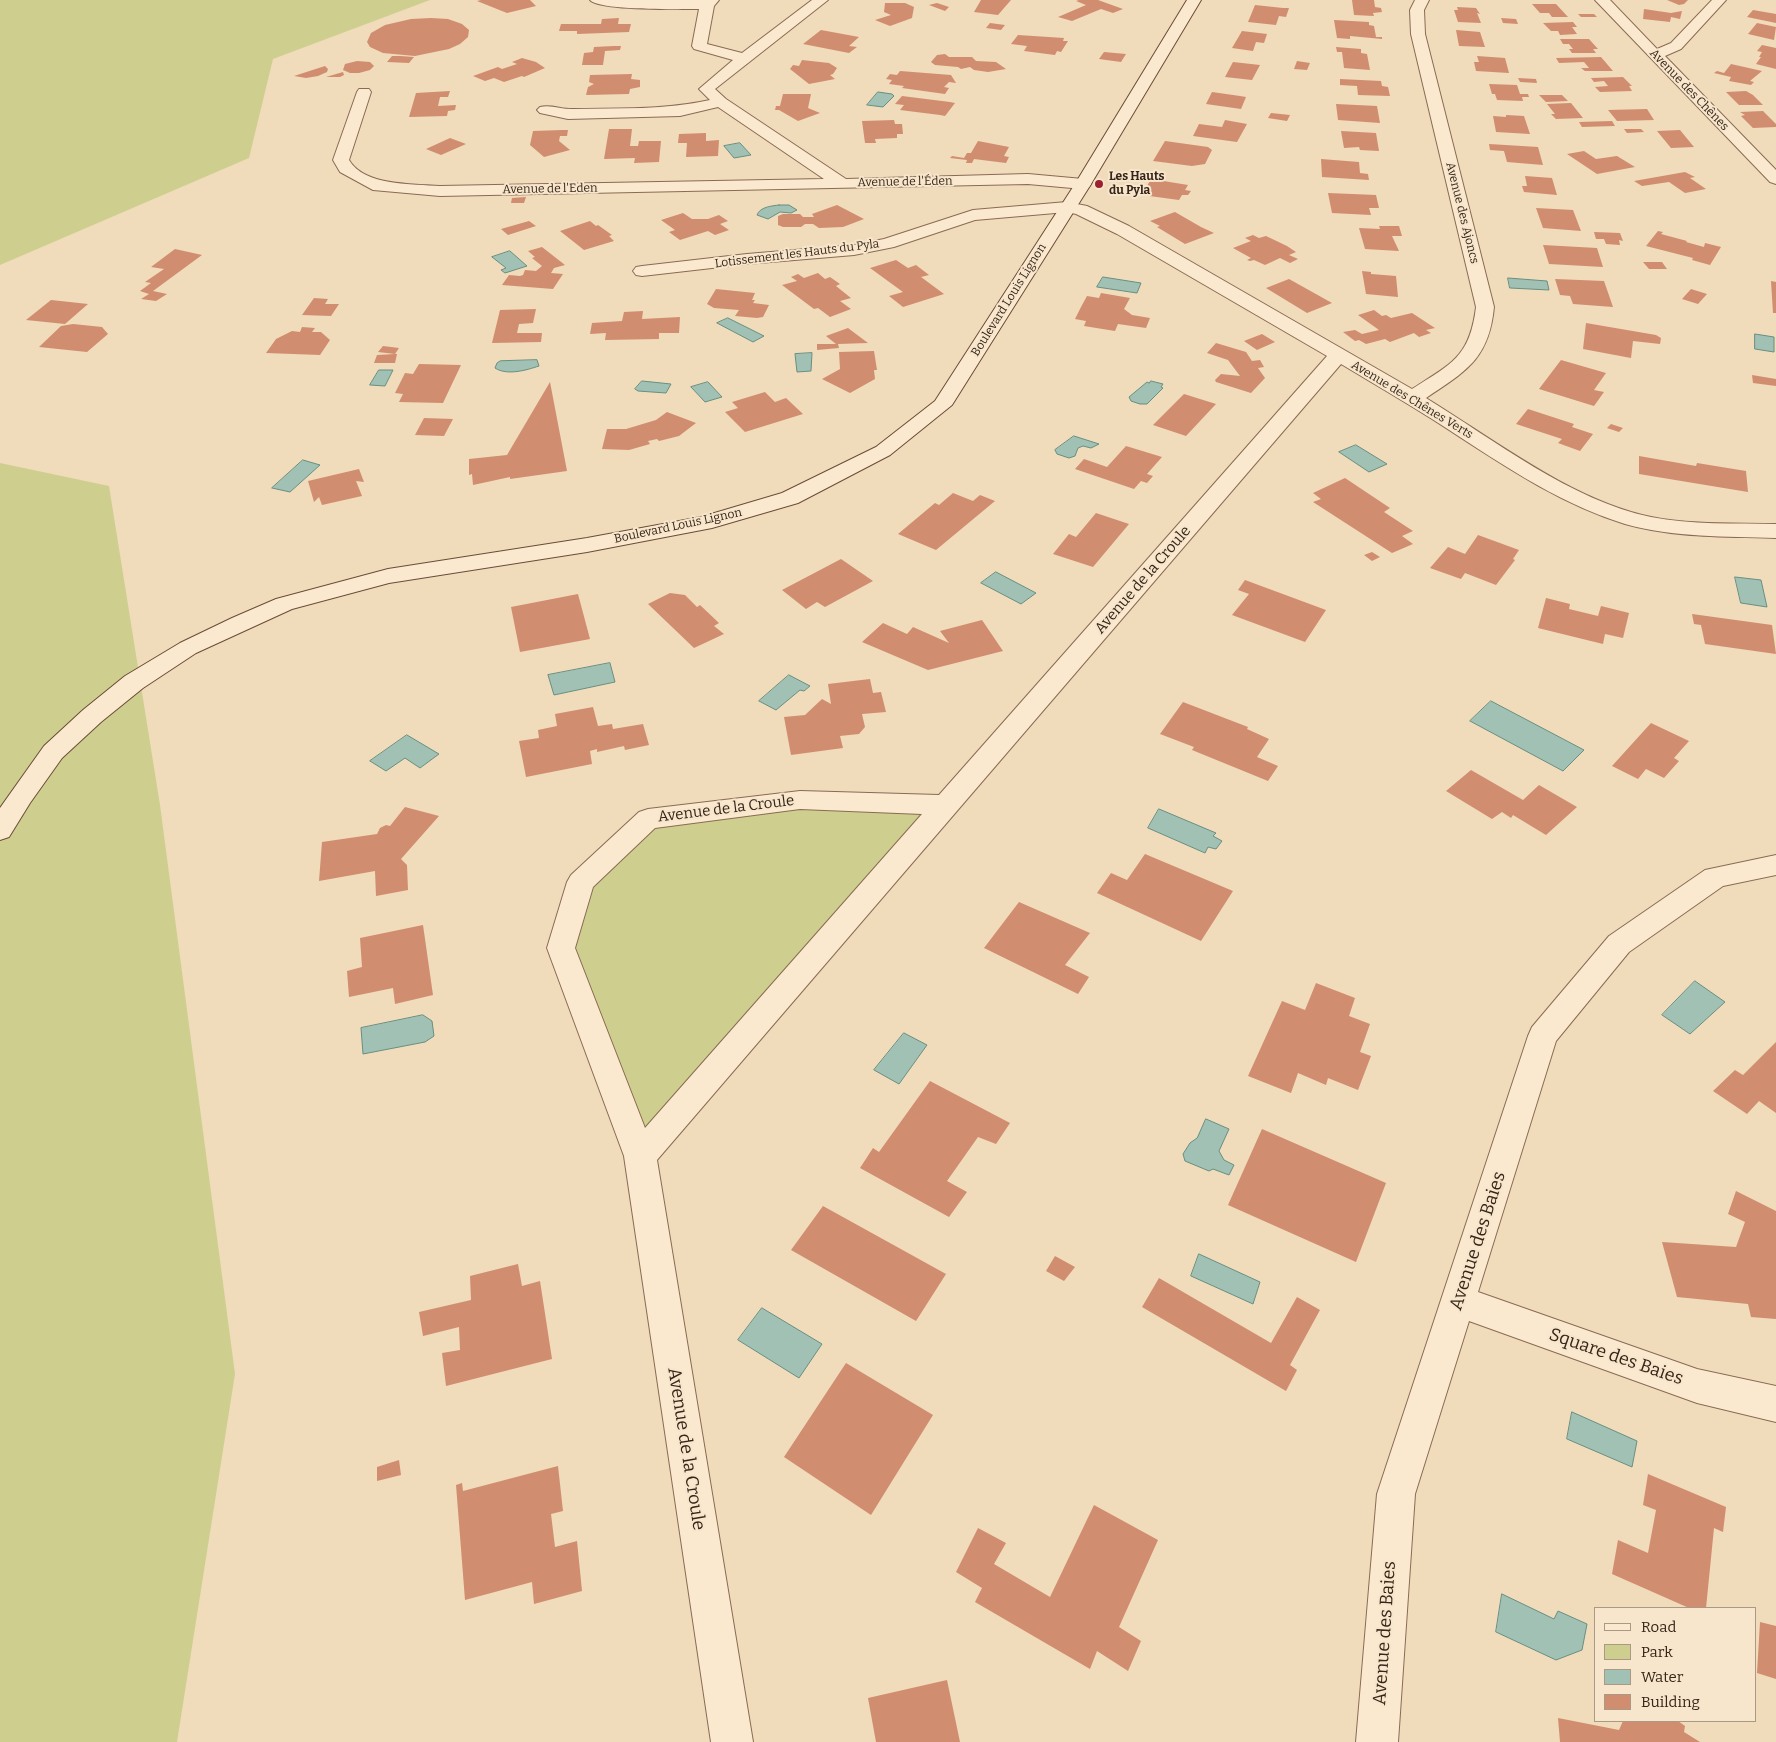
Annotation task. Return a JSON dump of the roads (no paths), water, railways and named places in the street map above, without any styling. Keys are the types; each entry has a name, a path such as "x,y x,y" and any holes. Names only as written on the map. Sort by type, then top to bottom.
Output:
{"street":[{"path":"597,0 624,4 710,3 699,46 744,58"},
{"name":"Avenue de l'Éden","path":"821,0 706,89 842,184 1028,180 1051,180 1084,184"},
{"name":"Boulevard Louis Lignon","path":"0,830 21,796 53,752 92,716 134,682 188,648 284,604 388,576 587,545 704,523 790,498 822,484 882,451 942,405 1084,184 1194,0"},
{"name":"Avenue des Ajoncs","path":"1412,398 1456,368 1475,347 1483,330 1485,307 1418,34 1417,10 1422,0"},
{"name":"Avenue des Chênes","path":"1602,0 1776,179"},
{"path":"1655,55 1676,46 1719,0"},
{"name":"Avenue de l'Eden","path":"364,92 341,160 346,168 373,185 440,191 842,184"},
{"path":"545,110 568,114 680,111 722,102"},
{"name":"Avenue des Chênes Verts","path":"1068,207 1081,210 1123,230 1412,398 1541,480 1603,510 1634,520 1670,527 1776,531"},
{"name":"Lotissement les Hauts du Pyla","path":"642,271 747,259 854,250 888,243 974,215 1068,207"},
{"name":"Avenue de la Croule","path":"640,1156 1338,355"},
{"name":"Avenue de la Croule","path":"732,1742 640,1156 561,948 581,882 648,819 800,800 947,805"},
{"name":"Avenue des Baies","path":"1377,1742 1396,1494 1543,1036 1619,944 1715,877 1776,864"},
{"name":"Square des Baies","path":"1458,1301 1697,1386 1776,1404"}],"water":[{"path":"878,92 894,96 883,107 867,105"},
{"path":"740,143 751,155 734,158 724,146"},
{"path":"789,205 797,210 791,213 780,212 768,219 757,215 758,212 769,206"},
{"path":"510,251 527,266 505,273 501,270 506,268 492,257"},
{"path":"1103,277 1141,283 1137,293 1097,287"},
{"path":"1508,278 1547,281 1549,290 1510,288"},
{"path":"728,318 764,336 753,342 717,323"},
{"path":"1755,334 1774,337 1774,352 1755,349"},
{"path":"812,353 811,371 797,372 795,354"},
{"path":"537,360 539,366 523,370 505,372 495,368 500,361"},
{"path":"379,370 393,370 385,386 370,385"},
{"path":"642,381 671,384 666,393 638,391 635,389"},
{"path":"708,382 722,397 705,402 691,387"},
{"path":"1147,382 1163,384 1161,387 1163,388 1147,404 1131,401 1129,397"},
{"path":"1074,436 1099,444 1091,448 1083,446 1078,448 1075,456 1069,458 1057,454 1055,450"},
{"path":"1356,445 1387,464 1369,472 1339,452"},
{"path":"303,460 320,465 290,492 272,488"},
{"path":"996,572 1036,593 1021,604 981,583"},
{"path":"1735,577 1761,580 1767,607 1741,603"},
{"path":"610,663 615,682 554,695 548,675"},
{"path":"789,675 810,686 804,691 800,690 776,710 759,701"},
{"path":"1491,701 1584,750 1563,771 1470,721"},
{"path":"407,735 439,754 420,768 405,758 386,771 370,761"},
{"path":"1159,809 1216,833 1213,836 1222,841 1216,849 1208,847 1205,853 1148,828"},
{"path":"1695,981 1725,1002 1690,1034 1662,1015"},
{"path":"423,1015 432,1021 434,1036 425,1042 363,1054 361,1028"},
{"path":"904,1033 927,1045 899,1084 874,1070"},
{"path":"1206,1119 1229,1129 1219,1151 1224,1160 1234,1165 1229,1175 1213,1169 1209,1171 1185,1161 1183,1154 1190,1143 1197,1138"},
{"path":"1199,1254 1260,1282 1253,1304 1191,1276"},
{"path":"762,1308 822,1344 799,1378 738,1340"},
{"path":"1572,1412 1637,1441 1632,1467 1567,1439"},
{"path":"1502,1594 1554,1619 1558,1611 1587,1624 1582,1650 1556,1660 1496,1632"}],"place":[{"name":"Les Hauts du Pyla","path":"1099,184"}]}
